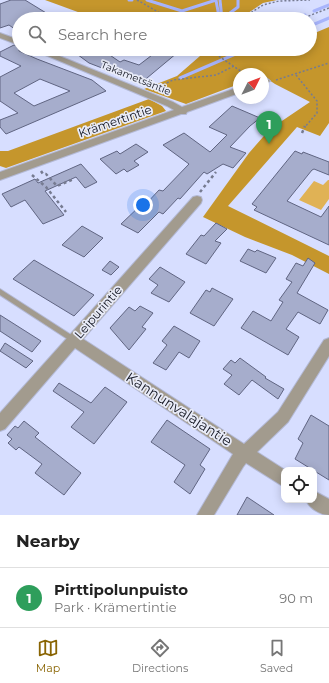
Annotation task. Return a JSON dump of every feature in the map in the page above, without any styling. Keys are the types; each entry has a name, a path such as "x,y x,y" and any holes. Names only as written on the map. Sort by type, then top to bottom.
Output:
{"street":[{"path":"0,35 12,40"},
{"name":"Takametsäntie","path":"52,56 170,104 183,112"},
{"name":"Krämertintie","path":"0,176 183,112 233,92"},
{"name":"Leipurintie","path":"0,424 197,200"},
{"name":"Kannunvalajantie","path":"74,340 281,477"},
{"path":"205,515 237,461 244,452 283,417 329,344"},
{"path":"317,501 329,509"}],"lane":[{"path":"0,292 74,340"}],"path":[{"path":"137,0 158,12"},
{"path":"252,12 263,5 279,1 310,0"},
{"path":"317,13 329,8"},
{"path":"219,56 237,68"},
{"path":"269,81 296,75 328,64 329,67"},
{"path":"144,93 173,80 216,75 234,66"},
{"path":"296,75 317,101 317,113 306,124 302,133"},
{"path":"26,171 37,178 66,212"},
{"path":"207,182 216,172"},
{"path":"43,174 46,174 57,186 74,179"}],"shaded area":[{"path":"45,0 277,0 263,3 250,12 78,12"},
{"path":"329,27 329,123 320,136 297,127 228,206 329,256 329,274 292,255 245,237 203,217 249,153 270,129 310,102 269,80 269,68 233,68 233,86 186,104 144,89 177,76 200,56 317,56 317,32"},
{"path":"149,99 162,106 166,111 6,168 0,166 0,151 8,151"},
{"path":"328,180 329,199 321,210 299,200 314,181 323,185"}],"building":[{"path":"11,0 25,0 45,12 12,12 12,27 9,25 0,28 0,4"},
{"path":"12,46 12,56 30,56 92,80 106,91 6,134 0,127 0,120 18,113 0,101 0,77 21,66 0,56 0,52","holes":["40,79 70,91 34,106 14,93"]},
{"path":"80,56 111,56 120,62 124,60 139,65 151,56 173,56 141,83 89,63"},
{"path":"232,106 260,118 230,147 246,153 233,168 223,164 207,174 204,172 180,199 178,198 163,214 159,212 138,233 121,224 142,204 145,205 159,190 163,191 189,164 163,145 184,133 210,152 227,135 209,127"},
{"path":"136,144 148,152 134,161 139,165 127,172 124,169 116,174 100,159 117,151 120,154"},
{"path":"295,151 302,154 303,152 329,162 329,175 314,169 312,170 287,201 321,217 329,206 329,245 254,210 257,207 252,204"},
{"path":"81,164 97,182 85,188 76,177 45,191 64,215 43,224 25,200 11,207 2,194 35,179 38,183"},
{"path":"216,223 227,229 215,241 221,243 206,264 186,254 201,235 204,236"},
{"path":"82,226 103,238 84,257 62,245"},
{"path":"248,249 255,252 257,250 276,258 266,273 240,261"},
{"path":"308,258 315,263 297,293 328,310 320,324 298,312 286,329 299,337 288,355 241,328 253,311 271,321 283,302 279,300 292,282 286,279 296,263 303,266"},
{"path":"34,260 94,295 74,316 13,279"},
{"path":"110,261 119,267 111,275 102,270"},
{"path":"160,267 185,282 169,302 151,293 158,285 149,279"},
{"path":"212,288 233,299 214,326 190,313 206,290 210,292"},
{"path":"140,306 153,313 142,327 146,329 129,350 110,328 129,307 135,311"},
{"path":"0,315 41,341 32,352 0,331"},
{"path":"174,326 200,341 189,358 179,352 166,370 153,363 167,345 162,341"},
{"path":"5,343 33,361 26,368 0,351"},
{"path":"240,358 266,377 265,378 284,389 278,399 252,380 239,395 224,384 232,375 223,369 231,360 235,363"},
{"path":"59,383 91,403 105,387 127,402 94,444 71,427 84,412 53,391"},
{"path":"311,415 329,426 329,480 317,473 317,467 308,467 295,459 303,443 298,439"},
{"path":"167,420 210,449 200,465 205,469 190,494 174,482 185,465 151,442"},
{"path":"24,421 39,433 35,437 81,473 64,495 35,473 42,464 19,447 16,450 8,443 12,439 7,435 15,426 18,428"},
{"path":"247,497 274,515 237,515"}],"waterway":[{"path":"147,0 182,11 216,0 218,12"},
{"path":"220,0 221,12"},
{"path":"231,12 238,7 238,0"},
{"path":"314,11 329,5"},
{"path":"317,23 329,18"},
{"path":"180,78 231,56"}],"place":[{"name":"Pirttipolunpuisto","path":"269,144"}]}
